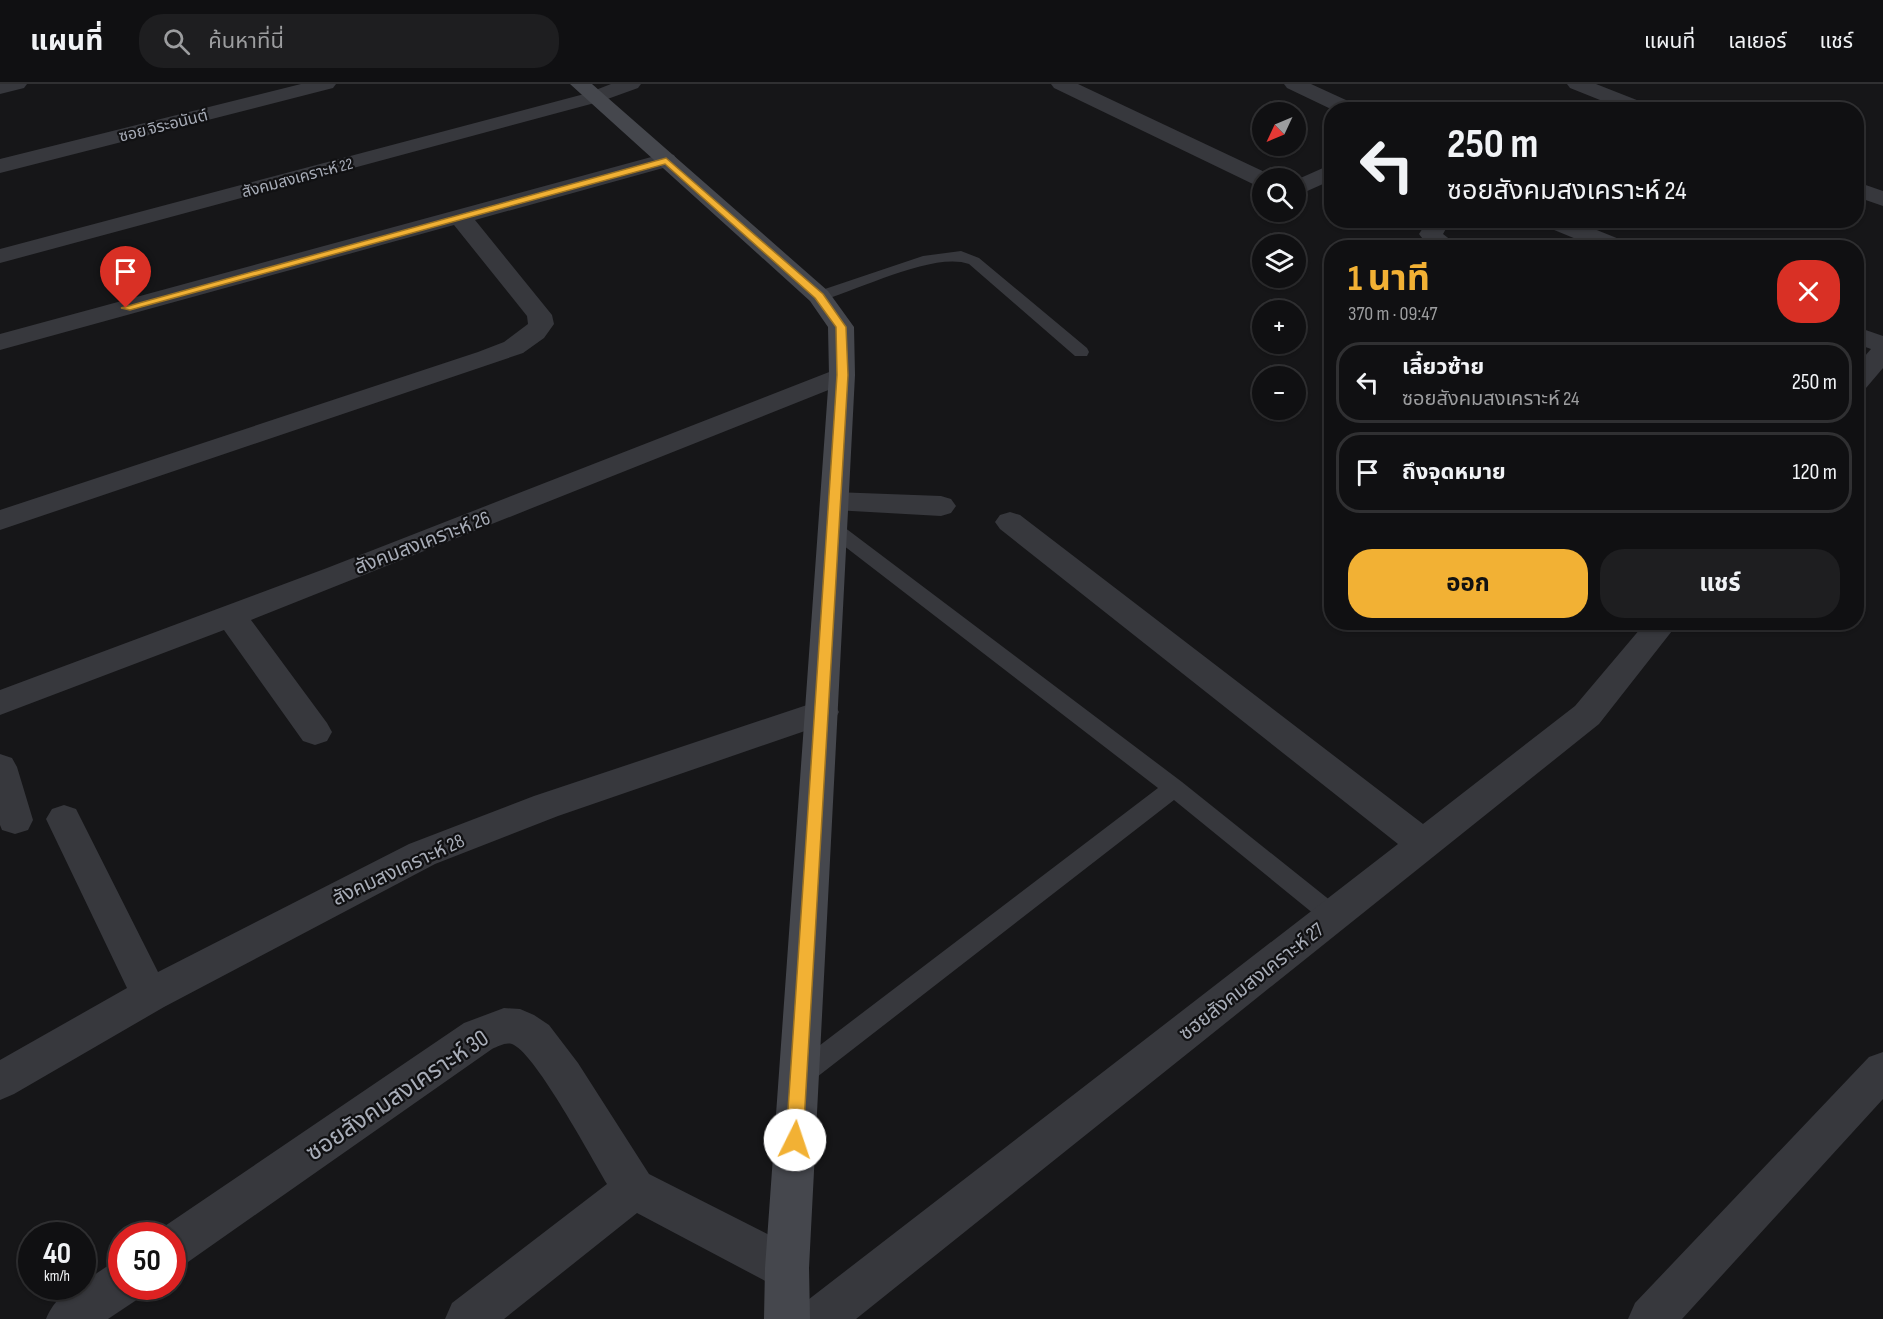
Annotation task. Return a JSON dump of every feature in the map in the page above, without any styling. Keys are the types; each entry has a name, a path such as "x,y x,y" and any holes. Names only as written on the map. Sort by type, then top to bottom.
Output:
{"main road":[{"path":"588,91 819,296 841,327 842,375 787,1268 787,1319"}],"street":[{"path":"0,88 17,84"},
{"name":"ซอย จิระอนันต์","path":"0,166 326,84"},
{"name":"สังคมสงเคราะห์ 22","path":"0,256 588,91 631,84"},
{"path":"1061,84 1252,175"},
{"path":"1294,84 1334,102"},
{"path":"1577,84 1624,102"},
{"path":"0,342 461,218 666,160"},
{"path":"1306,184 1324,175"},
{"path":"1864,192 1883,199"},
{"path":"0,520 451,369 523,342 536,333 541,324 539,315 461,218"},
{"path":"1570,228 1601,240"},
{"path":"1864,338 1883,345"},
{"path":"1864,374 1883,351"},
{"name":"สังคมสงเคราะห์ 26","path":"0,704 231,616 842,375"},
{"path":"834,514 941,506"},
{"path":"1010,522 1424,844"},
{"path":"231,616 315,732"},
{"name":"ซฮยสังคมสงเคราะห์ 27","path":"820,1319 1587,715 1657,630"},
{"name":"สังคมสงเคราะห์ 28","path":"0,1081 150,995 422,854 546,806 822,712"},
{"path":"0,767 15,820"},
{"path":"64,819 150,995"},
{"name":"ซอยสังคมสงเคราะห์ 30","path":"186,1237 478,1036 504,1026 520,1027 535,1038 564,1076 634,1189"},
{"path":"1651,1319 1883,1070"},
{"path":"468,1319 634,1189 787,1268"},
{"path":"69,1319 108,1293"}],"lane":[{"path":"819,296 928,258 961,256 974,261 1081,352"},
{"path":"834,514 1333,916"},
{"path":"799,1076 1174,788"}],"route":[{"path":"126,308 666,160 819,296 841,327 842,375 795,1140"}]}
